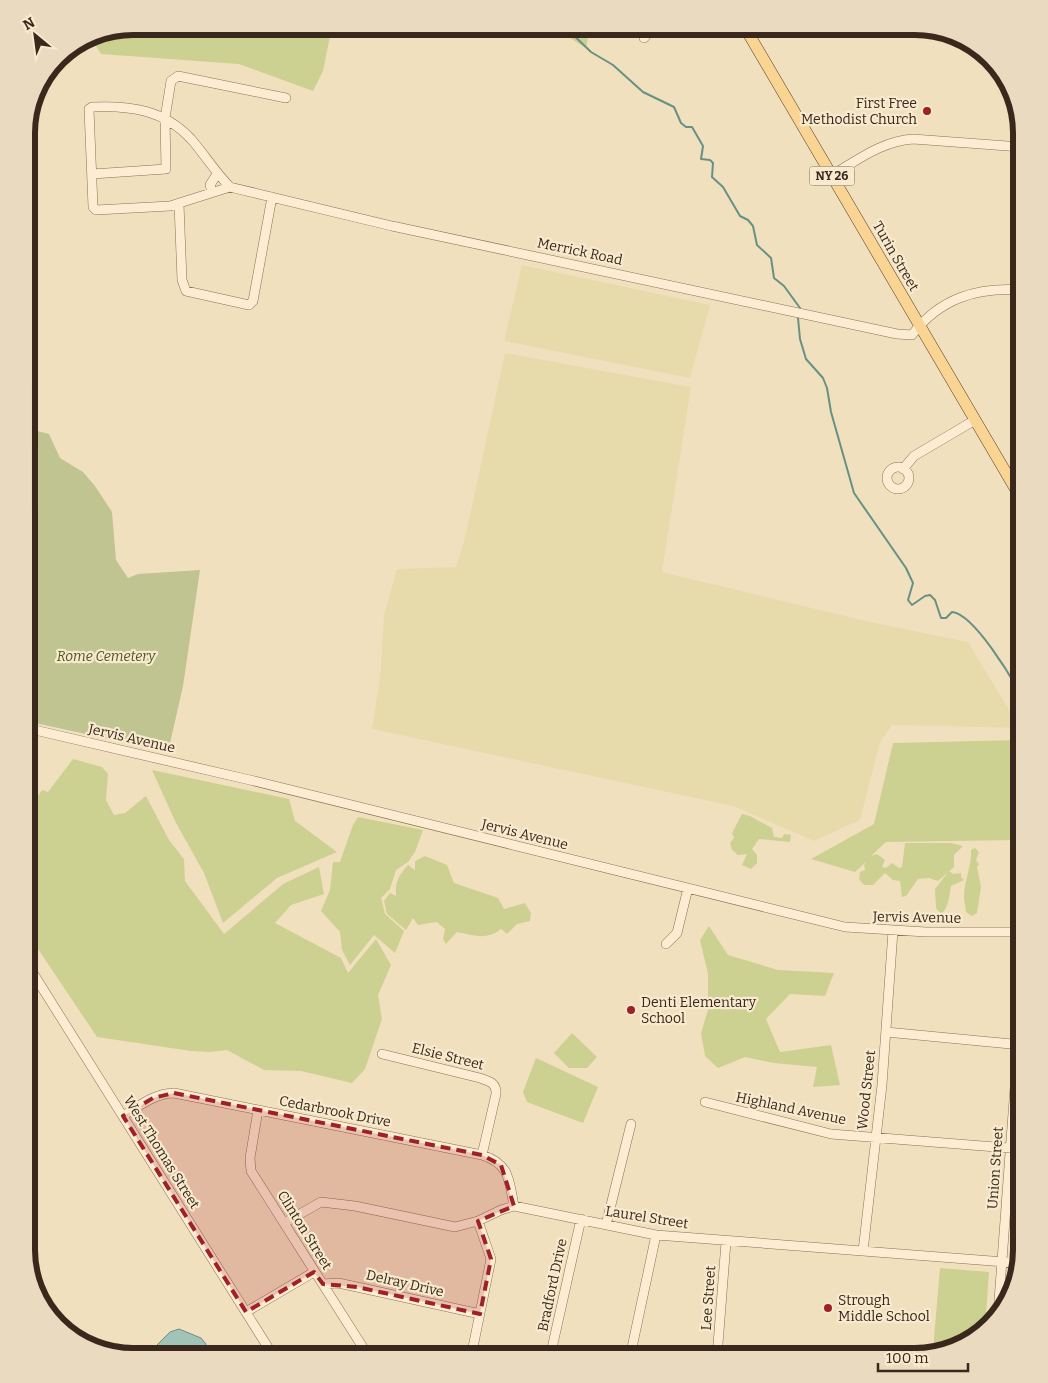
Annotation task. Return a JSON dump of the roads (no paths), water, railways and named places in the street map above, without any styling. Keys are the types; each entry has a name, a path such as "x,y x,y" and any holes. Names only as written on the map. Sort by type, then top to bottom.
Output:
{"main road":[{"name":"Turin Street","path":"749,35 1013,484"}],"street":[{"path":"92,174 166,169 165,118 171,81 178,76 286,98"},
{"path":"128,106 165,118 192,140 217,174 230,187 178,204 96,210 93,207 89,110 92,107 128,106"},
{"path":"832,176 873,150 900,140 913,139 1013,146"},
{"path":"212,192 210,185 217,174"},
{"name":"Merrick Road","path":"230,187 392,226 897,334 912,335 920,326"},
{"path":"178,204 182,280 186,291 248,305 253,302 272,197"},
{"path":"920,326 928,317 968,294 985,290 1013,290"},
{"path":"903,469 914,456 976,420"},
{"name":"Jervis Avenue","path":"35,730 250,780 845,927 893,931 1013,932"},
{"path":"666,944 677,933 688,888"},
{"name":"Wood Street","path":"863,1251 886,1032 893,931"},
{"name":"West Thomas Street","path":"35,976 268,1348"},
{"path":"886,1032 1013,1043"},
{"name":"Elsie Street","path":"382,1054 480,1078 494,1084 497,1088 496,1094 482,1155"},
{"name":"Cedarbrook Drive","path":"123,1116 165,1093 482,1155 493,1158 501,1165 509,1180 514,1206"},
{"name":"Highland Avenue","path":"705,1102 831,1134 1013,1148"},
{"name":"Clinton Street","path":"258,1110 250,1158 251,1171 363,1348"},
{"name":"Union Street","path":"999,1302 1013,1117"},
{"path":"606,1225 631,1124"},
{"path":"284,1223 313,1205 330,1202 447,1226 464,1225 478,1221 514,1206"},
{"name":"Laurel Street","path":"514,1206 656,1235 726,1242 1012,1263"},
{"name":"Bradford Drive","path":"552,1348 580,1219"},
{"path":"473,1348 491,1259 478,1221"},
{"path":"632,1348 656,1235"},
{"name":"Lee Street","path":"719,1348 726,1242"},
{"path":"246,1312 314,1272"},
{"name":"Delray Drive","path":"323,1284 338,1283 357,1286 480,1314"}],"water":[{"path":"179,1329 201,1338 206,1344 205,1348 158,1348 157,1345 170,1332"}],"waterway":[{"path":"573,35 591,52 613,65 643,92 674,107 681,123 686,127 692,127 703,146 701,159 710,160 713,163 712,177 723,187 740,216 748,220 753,226 757,245 771,258 774,278 784,286 800,308"},
{"path":"798,318 800,339 806,359 823,378 827,388 831,412 854,493 906,568 913,583 908,600 912,605 925,596 930,595 935,600 941,618 946,618 952,612 961,615 971,623 992,648 1013,681"}],"place":[{"name":"First Free Methodist Church","path":"927,111"},
{"name":"Denti Elementary School","path":"631,1010"},
{"name":"Strough Middle School","path":"828,1308"}],"park label":[{"name":"Rome Cemetery","path":"106,656"}]}
